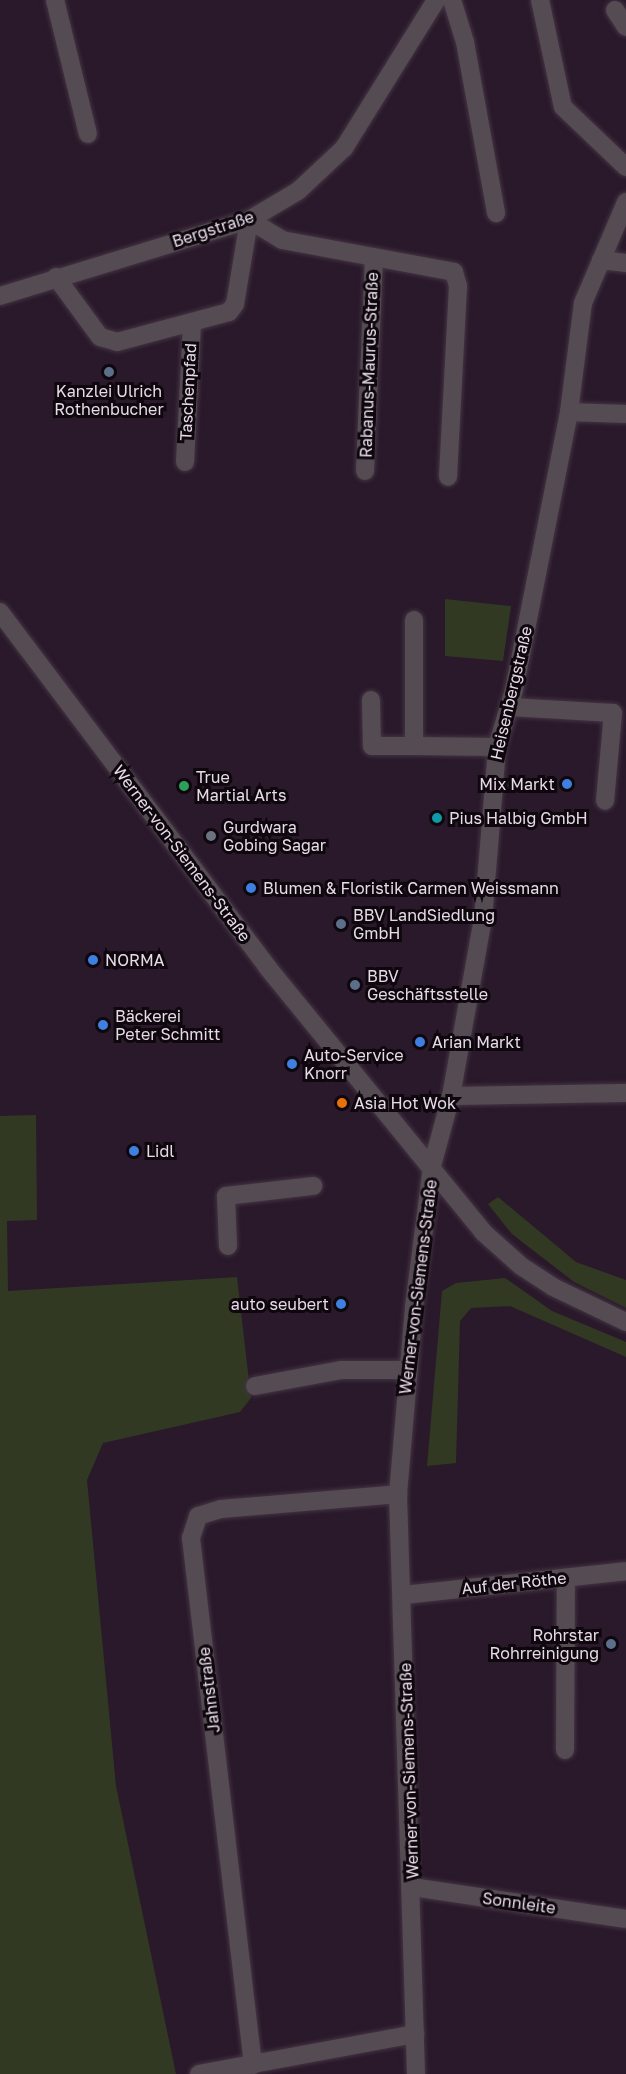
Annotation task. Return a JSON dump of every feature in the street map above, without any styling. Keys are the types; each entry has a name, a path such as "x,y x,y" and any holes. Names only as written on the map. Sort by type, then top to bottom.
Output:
{"street":[{"path":"55,0 88,134"},
{"name":"Bergstraße","path":"0,296 56,277 249,220 298,191 344,148 436,0"},
{"path":"452,0 465,42 496,213"},
{"path":"540,0 563,107 626,167"},
{"path":"615,10 626,27"},
{"name":"Heisenbergstraße","path":"432,1166 451,1096 483,919 497,747 510,707 569,412 583,303 626,202"},
{"name":"Rabanus-Maurus-Straße","path":"249,220 282,240 374,258 443,267 454,272 458,286 448,477"},
{"name":"Taschenpfad","path":"56,277 100,337 117,342 229,312 235,304 249,220"},
{"name":"Rabanus-Maurus-Straße","path":"365,471 374,258"},
{"path":"601,260 626,263"},
{"name":"Taschenpfad","path":"185,462 192,322"},
{"path":"569,412 626,414"},
{"name":"Werner-von-Siemens-Straße","path":"0,612 268,968 432,1166 408,1370 398,1494 403,1595 416,2074"},
{"path":"414,620 414,746"},
{"path":"371,700 372,746 497,747"},
{"path":"510,707 613,713 605,801"},
{"path":"451,1096 626,1093"},
{"path":"432,1166 483,1232 521,1266 574,1299 626,1322"},
{"path":"228,1246 226,1196 313,1186"},
{"path":"255,1386 341,1370 408,1370"},
{"name":"Jahnstraße","path":"253,2065 190,1538 198,1516 221,1509 398,1494"},
{"name":"Auf der Röthe","path":"403,1595 626,1571"},
{"path":"565,1750 566,1578"},
{"name":"Sonnleite","path":"412,1887 626,1919"},
{"path":"199,2074 415,2034"}],"green space":[{"path":"445,599 511,606 503,661 445,656"},
{"path":"36,1115 37,1220 7,1221 8,1291 237,1277 251,1398 240,1412 103,1443 87,1480 116,1786 176,2074 0,2074 0,1116"},
{"path":"498,1197 576,1262 626,1280 626,1308 574,1282 512,1234 488,1204"},
{"path":"505,1278 552,1311 626,1342 626,1357 510,1306 471,1308 460,1321 456,1463 427,1466 442,1291 456,1283"}],"place":[{"name":"Kanzlei Ulrich Rothenbucher","path":"109,372"},
{"name":"Mix Markt","path":"567,784"},
{"name":"True Martial Arts","path":"184,786"},
{"name":"Pius Halbig GmbH","path":"437,818"},
{"name":"Gurdwara Gobing Sagar","path":"211,836"},
{"name":"Blumen & Floristik Carmen Weissmann","path":"251,888"},
{"name":"BBV LandSiedlung GmbH","path":"341,924"},
{"name":"NORMA","path":"93,960"},
{"name":"BBV Geschäftsstelle","path":"355,985"},
{"name":"Bäckerei Peter Schmitt","path":"103,1025"},
{"name":"Arian Markt","path":"420,1042"},
{"name":"Auto-Service Knorr","path":"292,1064"},
{"name":"Asia Hot Wok","path":"342,1103"},
{"name":"Lidl","path":"134,1151"},
{"name":"auto seubert","path":"341,1304"},
{"name":"Rohrstar Rohrreinigung","path":"611,1644"}]}
